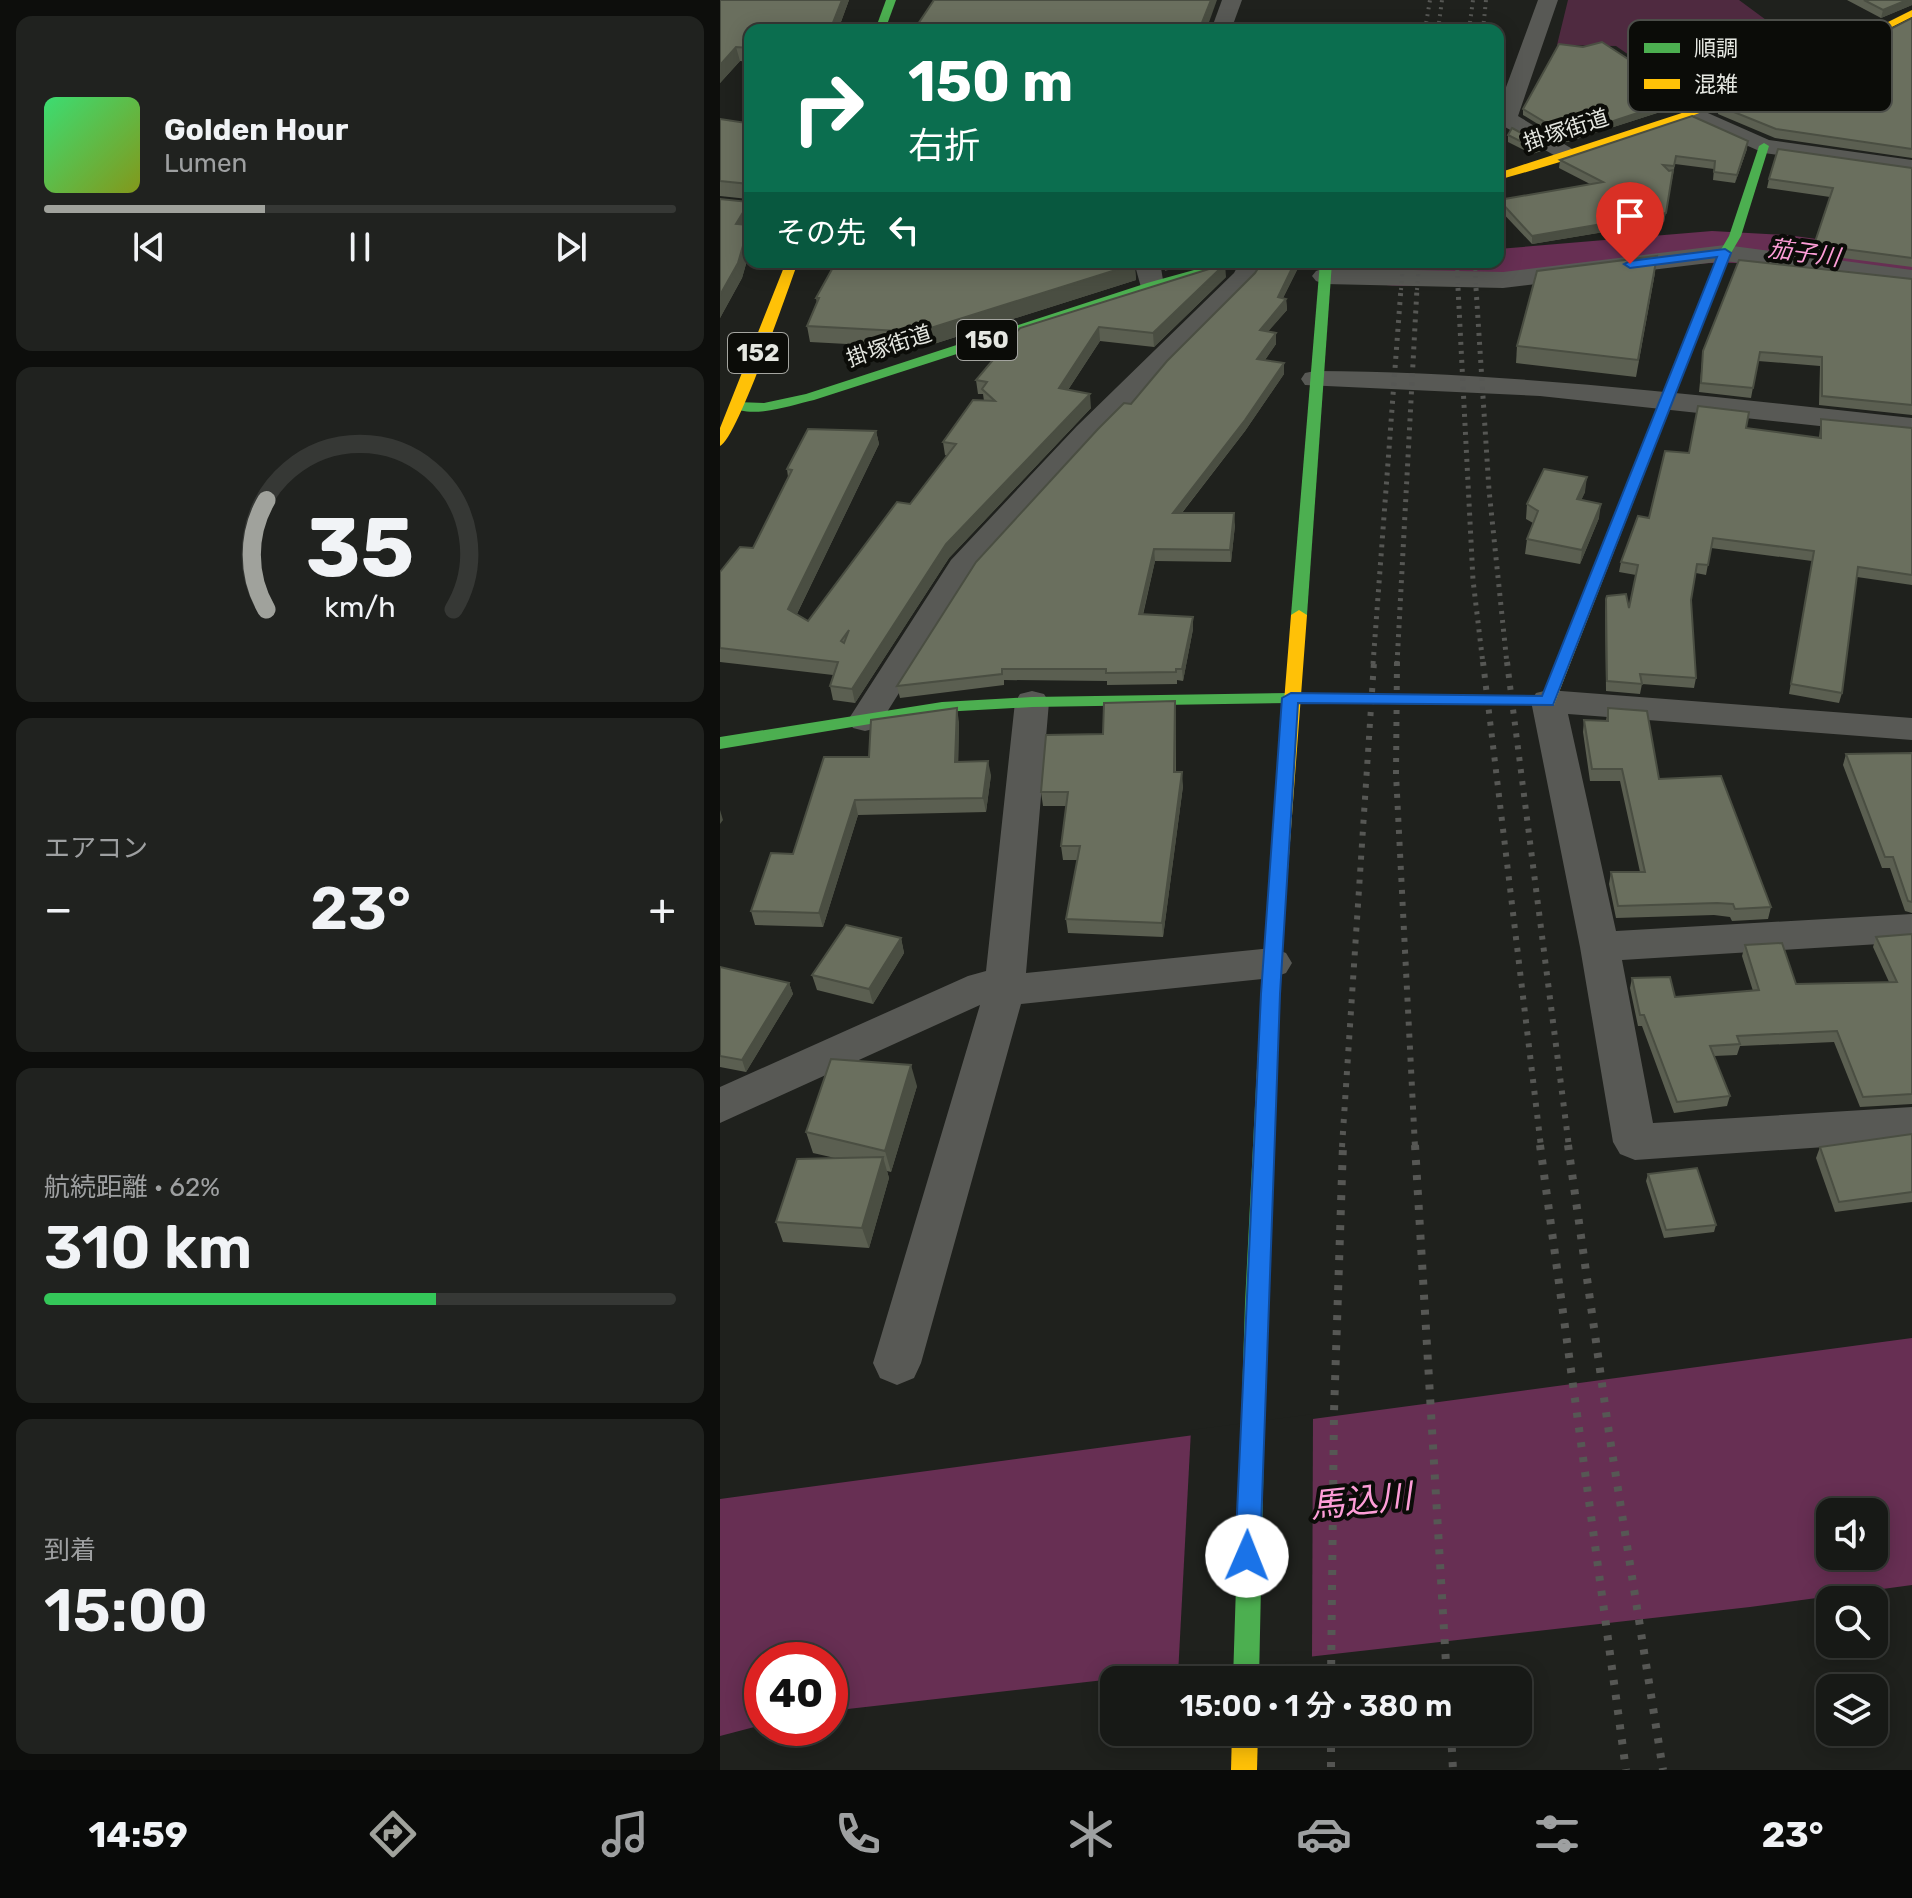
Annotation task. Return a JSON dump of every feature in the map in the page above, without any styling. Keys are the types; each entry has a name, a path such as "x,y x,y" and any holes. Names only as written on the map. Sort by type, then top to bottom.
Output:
{"main road":[{"path":"882,24 891,0"},
{"name":"掛塚街道","path":"1892,23 1912,13"},
{"name":"掛塚街道","path":"1504,175 1692,113"},
{"path":"720,743 942,707 1032,702 1291,698 1548,701 1730,244 1764,146"},
{"name":"152","path":"720,442 729,406 789,268"},
{"name":"掛塚街道","path":"729,406 764,407 809,397 1149,274 1192,268"},
{"path":"1246,1666 1256,1303 1272,963 1325,269"},
{"path":"1244,1770 1245,1746"}],"street":[{"path":"1223,24 1232,0"},
{"path":"1548,0 1506,118 1566,155"},
{"path":"1692,113 1764,146 1912,167"},
{"path":"1504,259 1786,239 1912,258"},
{"path":"1325,269 1503,280 1730,244 1912,278"},
{"path":"865,720 962,567 1087,432 1244,277 1249,268"},
{"path":"1315,379 1474,383 1912,427"},
{"path":"1912,729 1548,701 1600,947 1635,1142 1912,1124"},
{"path":"897,1363 1005,988 1032,702"},
{"path":"1600,947 1912,928"},
{"path":"720,1106 982,987 1005,988 1272,963"}],"shaded area":[{"path":"1568,0 1739,0 1766,20 1628,20 1628,54 1616,46 1557,45"}],"water":[{"name":"馬込川","path":"1912,1338 1912,1585 1888,1588 1816,1586 1816,1598 1228,1666 1100,1666 1100,1680 848,1709 848,1642 744,1642 744,1730 720,1736 720,1499"}],"pier":[{"path":"1313,1414 1312,1660 1258,1666 1178,1666 1191,1430"}],"building":[{"path":"720,0 842,0 832,24 744,24 744,48 736,47 720,65"},
{"path":"934,0 1211,0 1201,24 918,24"},
{"path":"1864,0 1907,0 1883,10"},
{"path":"1912,18 1912,149 1776,129 1734,112 1892,112 1892,28"},
{"path":"1602,42 1628,59 1628,112 1641,112 1568,136 1523,109 1559,44 1583,47"},
{"path":"1692,116 1748,141 1737,175 1714,172 1715,161 1676,156 1674,166 1663,165 1669,171 1673,170 1666,213 1532,236 1504,205 1504,199 1603,182 1560,160"},
{"path":"720,119 744,123 744,183 720,181"},
{"path":"1512,128 1541,144 1532,147 1508,135"},
{"path":"1778,149 1912,168 1912,258 1814,245 1833,188 1769,179"},
{"path":"720,199 744,202 744,211 736,224 744,225 744,242 738,263 720,295"},
{"path":"1657,256 1638,360 1517,346 1537,271"},
{"path":"1739,260 1912,279 1912,405 1822,396 1822,357 1760,352 1753,388 1701,383 1703,351"},
{"path":"833,268 1122,268 918,332 807,326 819,298 816,298"},
{"path":"1212,268 1221,268 1153,333 1099,327 1059,388 1090,394 946,544 852,689 830,686 838,662 720,648 720,572 740,547 753,548 792,470 787,469 808,429 876,431 788,609 808,621 897,502 910,504 956,444 943,442 973,400 995,401 982,389 987,382 976,380 1020,328"},
{"path":"1258,268 1292,268 1278,297 1286,299 1260,330 1276,333 1257,359 1284,363 1245,420 1173,513 1234,513 1230,550 1154,549 1139,614 1193,617 1182,669 1176,669 1176,672 1106,673 1106,669 1002,669 1002,674 897,686 976,562 1098,429 1124,403 1131,404 1167,361"},
{"path":"1698,406 1749,412 1746,428 1821,438 1821,419 1912,428 1912,575 1858,567 1842,693 1791,684 1814,551 1713,538 1708,565 1697,564 1691,600 1696,678 1640,674 1642,684 1607,681 1606,599 1607,596 1626,594 1629,608 1638,565 1621,562 1638,516 1649,518 1665,451 1689,453"},
{"path":"1544,469 1587,477 1577,499 1601,504 1582,550 1527,539 1538,511 1527,504"},
{"path":"1175,701 1174,772 1182,772 1162,923 1066,919 1080,846 1061,846 1068,792 1041,792 1046,735 1103,734 1104,703"},
{"path":"957,708 955,762 988,761 983,798 855,800 819,913 751,911 771,853 793,854 824,757 869,757 871,720"},
{"path":"1608,708 1647,711 1659,779 1721,776 1771,907 1735,909 1733,904 1717,903 1618,906 1611,872 1645,872 1622,769 1592,769 1584,720 1608,721"},
{"path":"1912,753 1912,902 1908,901 1893,857 1885,857 1846,754"},
{"path":"846,925 901,938 869,989 812,975"},
{"path":"1912,934 1912,1094 1863,1097 1837,1031 1737,1036 1740,1044 1710,1046 1730,1096 1677,1102 1644,1015 1640,1015 1632,978 1670,977 1675,997 1759,990 1745,945 1782,943 1796,984 1897,982 1876,937"},
{"path":"720,967 789,983 742,1060 720,1056"},
{"path":"831,1059 911,1065 885,1151 806,1132"},
{"path":"1912,1134 1912,1192 1839,1202 1820,1147"},
{"path":"883,1157 862,1228 776,1222 797,1159"},
{"path":"1697,1168 1716,1225 1666,1230 1648,1174"}],"waterway":[{"name":"茄子川","path":"1504,265 1737,247 1812,253 1912,268"},
{"name":"茄子川","path":"1382,268 1449,268"}],"railway":[{"path":"1426,24 1430,0"},
{"path":"1439,24 1442,0"},
{"path":"1470,24 1473,0"},
{"path":"1484,24 1486,0"},
{"path":"1401,290 1403,268"},
{"path":"1417,290 1419,268"},
{"path":"1457,268 1458,290"},
{"path":"1475,268 1476,290"},
{"path":"1373,664 1401,288"},
{"path":"1397,664 1417,288"},
{"path":"1458,288 1473,580 1483,664"},
{"path":"1476,288 1489,490 1507,664"},
{"path":"1342,1147 1374,662"},
{"path":"1397,662 1396,774 1415,1147"},
{"path":"1483,662 1541,1147"},
{"path":"1507,662 1569,1147"},
{"path":"1331,1666 1334,1412 1343,1145"},
{"path":"1415,1145 1446,1666"},
{"path":"1540,1145 1626,1770"},
{"path":"1568,1145 1609,1433 1663,1770"},
{"path":"1331,1746 1331,1770"},
{"path":"1452,1746 1453,1770"}],"traffic: fast":[{"path":"882,24 891,0"},
{"path":"1642,462 1725,253 1735,236 1764,146"},
{"path":"737,406 764,407 809,397 1215,268"},
{"path":"1299,615 1326,268"},
{"path":"720,743 942,707 1032,702 1291,698 1486,700"},
{"path":"1246,1666 1256,1303 1266,1086"}],"traffic: slow":[{"path":"1892,23 1912,13"},
{"path":"1504,175 1694,112"},
{"path":"720,442 790,268"},
{"path":"1486,700 1548,701 1642,462"},
{"path":"1266,1086 1272,963 1299,615"},
{"path":"1244,1770 1245,1746"}],"route":[{"path":"1247,1556 1270,994 1291,698 1548,701 1725,253 1630,264"}]}
